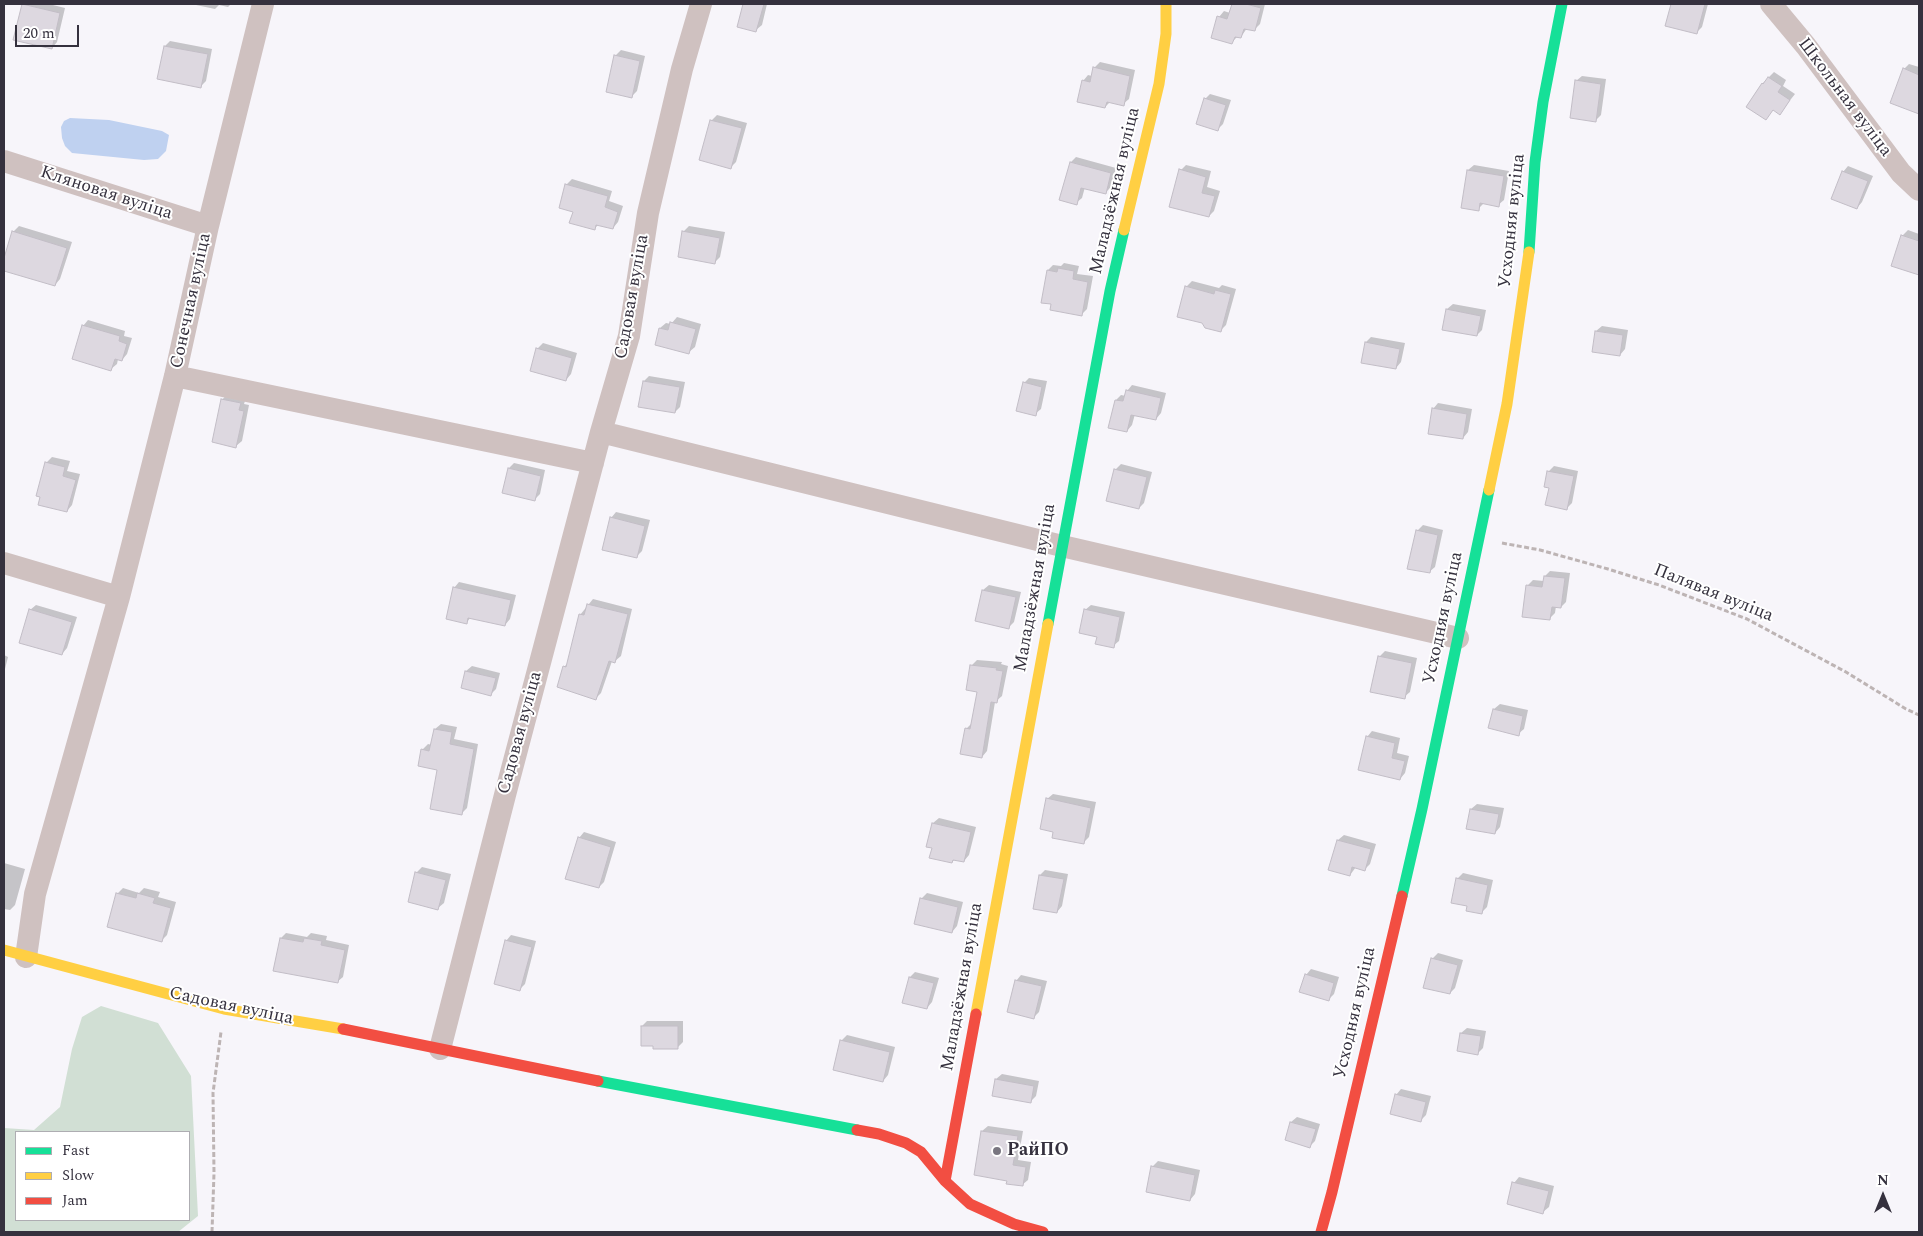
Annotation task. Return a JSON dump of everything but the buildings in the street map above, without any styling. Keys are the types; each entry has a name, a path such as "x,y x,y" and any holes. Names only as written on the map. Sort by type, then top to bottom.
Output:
{"street":[{"name":"Сонечная вуліца","path":"26,957 36,894 119,597 176,376 208,226 263,4"},
{"name":"Садовая вуліца","path":"4,950 224,1009 323,1025 440,1050 601,432 629,336 648,212 682,69 700,4"},
{"name":"Маладзёжная вуліца","path":"945,1181 1110,291 1159,84 1166,34 1166,4"},
{"name":"Усходняя вуліца","path":"1321,1232 1422,809 1511,378 1529,249 1543,102 1562,4"},
{"name":"Школьная вуліца","path":"1771,4 1806,46 1901,173 1919,190"},
{"name":"Кляновая вуліца","path":"4,161 208,226"},
{"path":"176,376 594,463"},
{"path":"601,432 1062,546 1458,638"},
{"path":"4,562 119,597"},
{"path":"440,1050 879,1134 906,1143 921,1152 945,1181 970,1204 1014,1224 1043,1232"}],"path":[{"name":"Палявая вуліца","path":"1479,539 1540,550 1608,569 1747,619 1846,672 1919,715"},
{"path":"212,1232 214,1174 213,1093 224,1009"}],"shaded area":[{"path":"101,1006 158,1023 191,1076 198,1216 178,1232 4,1232 4,1128 34,1130 60,1107 72,1049 82,1017"}],"water":[{"path":"70,118 109,120 162,131 169,135 166,151 158,159 144,160 72,153 65,146 61,127 64,121"}],"traffic: fast":[{"path":"1529,252 1535,162 1543,102 1562,4"},
{"path":"1048,624 1110,291 1124,230"},
{"path":"1402,896 1489,490"},
{"path":"598,1081 857,1130"}],"traffic: slow":[{"path":"1124,230 1159,84 1166,34 1166,4"},
{"path":"1489,490 1507,404 1529,252"},
{"path":"976,1014 1048,624"},
{"path":"4,950 224,1009 343,1029"}],"traffic: jam":[{"path":"1321,1232 1402,896"},
{"path":"945,1181 976,1014"},
{"path":"343,1029 598,1081"},
{"path":"857,1130 879,1134 906,1143 921,1152 945,1181 970,1204 1014,1224 1043,1232"}],"place":[{"name":"РайПО","path":"997,1151"}]}
